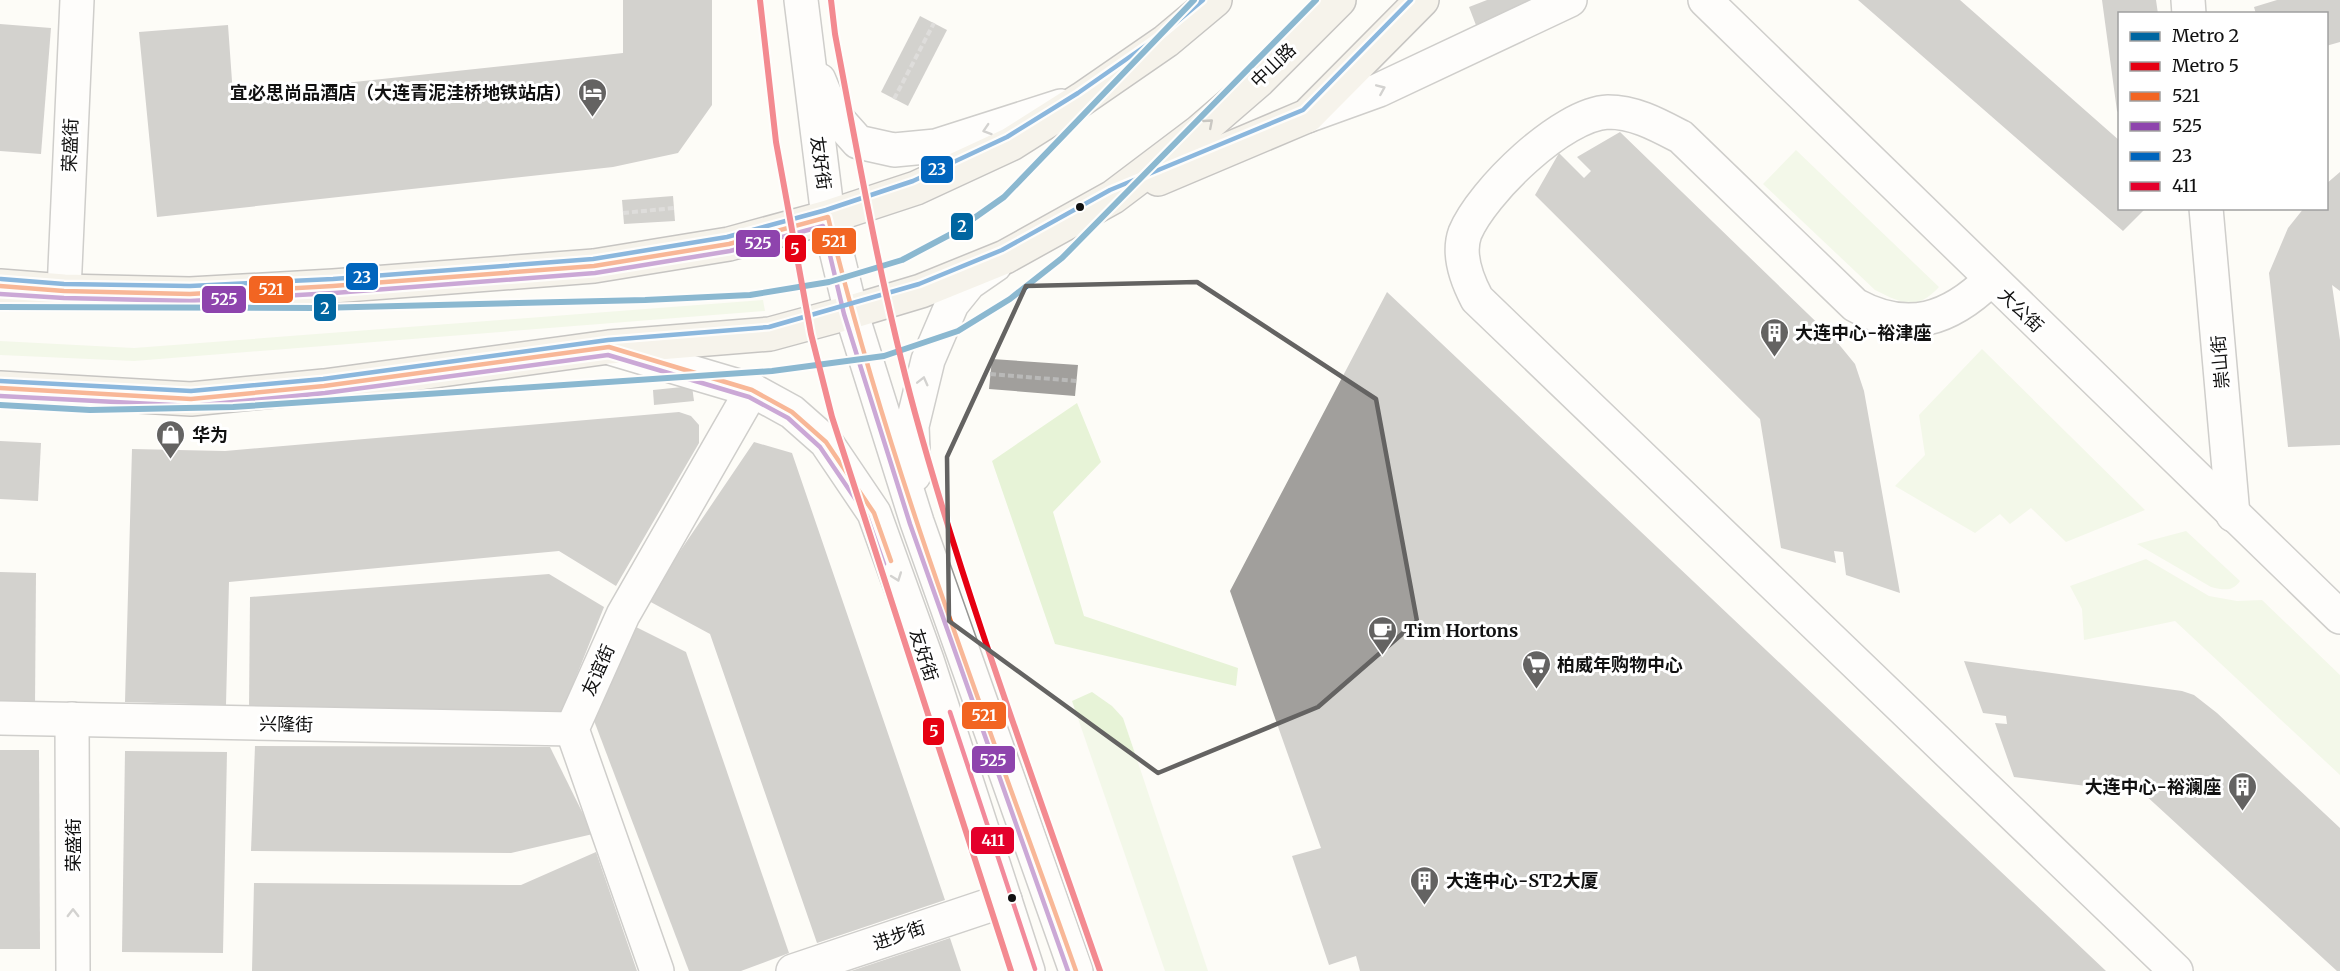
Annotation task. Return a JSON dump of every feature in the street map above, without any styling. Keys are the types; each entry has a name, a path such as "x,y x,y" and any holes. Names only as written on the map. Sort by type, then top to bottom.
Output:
{"main road":[{"path":"0,286 64,291 190,294 594,266 729,244 828,217 916,188 1000,149 1082,99 1166,41 1215,0"},
{"name":"中山路","path":"0,388 191,399 324,386 609,347 770,334 851,312 921,291 1005,257 1113,197 1199,132 1258,81 1339,0"},
{"path":"1113,197 1307,116 1422,0"}],"street":[{"name":"荣盛街","path":"64,291 76,0"},
{"name":"友好街","path":"801,0 828,217 851,312 917,522 1076,971"},
{"path":"1307,116 1379,90 1570,0"},
{"name":"大公街","path":"1705,0 1990,280 2340,617"},
{"path":"805,45 834,114 858,142 894,150 936,146 1082,99"},
{"path":"1990,280 1971,298 1947,312 1920,320 1875,316 1856,305 1681,137 1652,121 1626,114 1606,112 1575,123 1546,141 1522,160 1490,195 1475,217 1465,234 1462,256 1467,279 1477,299 2176,971"},
{"name":"崇山街","path":"2206,210 2234,515"},
{"path":"917,522 912,426 928,360 952,304 969,283 1005,257"},
{"name":"友好街","path":"609,347 752,390 792,412 826,442 874,513 927,660 1028,971"},
{"name":"友谊街","path":"572,729 623,615 752,390"},
{"name":"兴隆街","path":"0,718 572,729"},
{"name":"荣盛街","path":"72,719 73,971"},
{"path":"572,729 657,971"},
{"name":"进步街","path":"793,971 1005,900"}],"path":[{"path":"894,99 934,23"},
{"path":"623,213 674,208"},
{"path":"990,374 1076,381"}],"highlighted area":[{"path":"1197,282 1376,399 1417,621 1318,707 1158,773 949,621 947,457 1026,286"}],"green space":[{"path":"1796,150 1939,287 1931,295 1923,300 1909,303 1893,299 1875,290 1763,184"},
{"path":"763,300 765,311 134,361 0,355 0,341 134,348"},
{"path":"1982,349 2145,510 2066,542 2031,508 2010,524 2000,514 1975,533 1895,486 1925,455 1919,415"},
{"path":"1077,403 1101,462 1053,512 1084,616 1238,668 1236,686 1055,644 992,461"},
{"path":"2186,531 2240,581 2237,585 2227,589 2211,587 2137,544"},
{"path":"2146,559 2209,596 2237,601 2262,600 2340,675 2340,775 2175,621 2084,640 2082,609 2070,586"},
{"path":"1092,692 1112,706 1123,718 1208,971 1165,971 1072,701"}],"building":[{"path":"623,0 712,0 712,105 678,153 613,167 157,217 139,32 228,25 233,95 623,53"},
{"path":"1487,0 1564,0 1479,33 1469,7"},
{"path":"1858,0 1960,0 2118,139 2118,210 2144,210 2123,231"},
{"path":"2102,0 2156,0 2158,12 2118,12 2117,111"},
{"path":"2277,0 2340,0 2340,42 2328,45 2328,12 2255,12 2254,7"},
{"path":"920,16 947,30 908,106 881,92"},
{"path":"0,24 51,28 41,154 0,151"},
{"name":"大连中心-裕津座","path":"1620,132 1837,342 1855,364 1864,391 1900,593 1846,575 1843,552 1834,551 1836,563 1781,548 1760,419 1535,195 1559,153 1584,178 1591,171 1577,157"},
{"path":"2340,172 2340,291 2332,285 2340,340 2340,445 2288,447 2269,273 2288,228 2302,210 2328,210 2328,182"},
{"path":"673,196 675,221 624,224 622,200"},
{"name":"柏威年购物中心","path":"1387,292 2106,971 1360,971 1356,956 1329,965 1292,856 1321,848 1230,591"},
{"path":"992,359 1078,365 1075,396 989,389"},
{"path":"692,386 694,401 654,405 653,390"},
{"path":"679,412 691,416 699,425 699,443 616,586 559,551 229,582 226,705 125,702 132,449 225,451"},
{"path":"0,441 41,443 38,501 0,499"},
{"path":"754,442 792,453 945,900 817,943 710,634 647,600"},
{"path":"0,572 36,573 35,706 0,705"},
{"path":"549,574 604,607 562,712 249,709 250,597"},
{"path":"636,627 686,652 789,953 741,971 689,971 593,718"},
{"name":"大连中心-裕澜座","path":"1964,661 2182,691 2194,695 2217,713 2340,828 2340,971 2337,971 2143,793 2014,777 1995,723 2007,724 2006,716 1983,713"},
{"path":"255,746 550,747 593,834 511,853 251,851"},
{"path":"0,750 39,750 40,949 0,949"},
{"path":"125,751 227,752 223,953 122,952"},
{"path":"596,852 637,971 252,971 254,883 521,885"},
{"path":"950,938 961,971 851,971"}],"metro line":[{"name":"5","path":"760,0 776,142 811,334 832,417 1011,971"},
{"name":"5","path":"831,0 835,34 871,224 915,413 980,624 1100,971"},
{"name":"2","path":"0,307 316,308 645,300 750,295 829,282 902,260 953,233 1004,197 1194,0"},
{"name":"2","path":"0,405 90,410 233,407 772,371 884,356 958,331 1010,299 1062,258 1316,0"}],"transit line":[{"name":"23","path":"1,279 64,284 190,286 333,279 593,259 727,237 826,210 913,181 1007,137 1078,93 1161,35 1203,0"},
{"name":"23","path":"0,381 191,391 323,379 608,340 769,327 919,284 1002,250 1110,190 1303,110 1411,0"},
{"name":"521","path":"0,286 64,291 190,294 333,286 594,266 729,244 828,217 853,313 911,503 975,691 1076,971"},
{"name":"525","path":"0,294 190,301 334,293 595,273 730,251 823,226 844,314 910,524 1068,971"},
{"name":"521","path":"0,388 191,399 324,386 609,347 752,390 792,412 826,442 874,513 891,561"},
{"name":"525","path":"0,396 192,406 325,393 608,355 749,397 788,418 820,447 867,516 884,564"},
{"name":"411","path":"950,712 1035,969"}],"place":[{"name":"宜必思尚品酒店（大连青泥洼桥地铁站店）","path":"593,118"},
{"name":"大连中心-裕津座","path":"1774,358"},
{"name":"华为","path":"171,460"},
{"name":"Tim Hortons","path":"1383,656"},
{"name":"柏威年购物中心","path":"1536,690"},
{"name":"大连中心-裕澜座","path":"2242,812"},
{"name":"大连中心-ST2大厦","path":"1425,906"}]}
